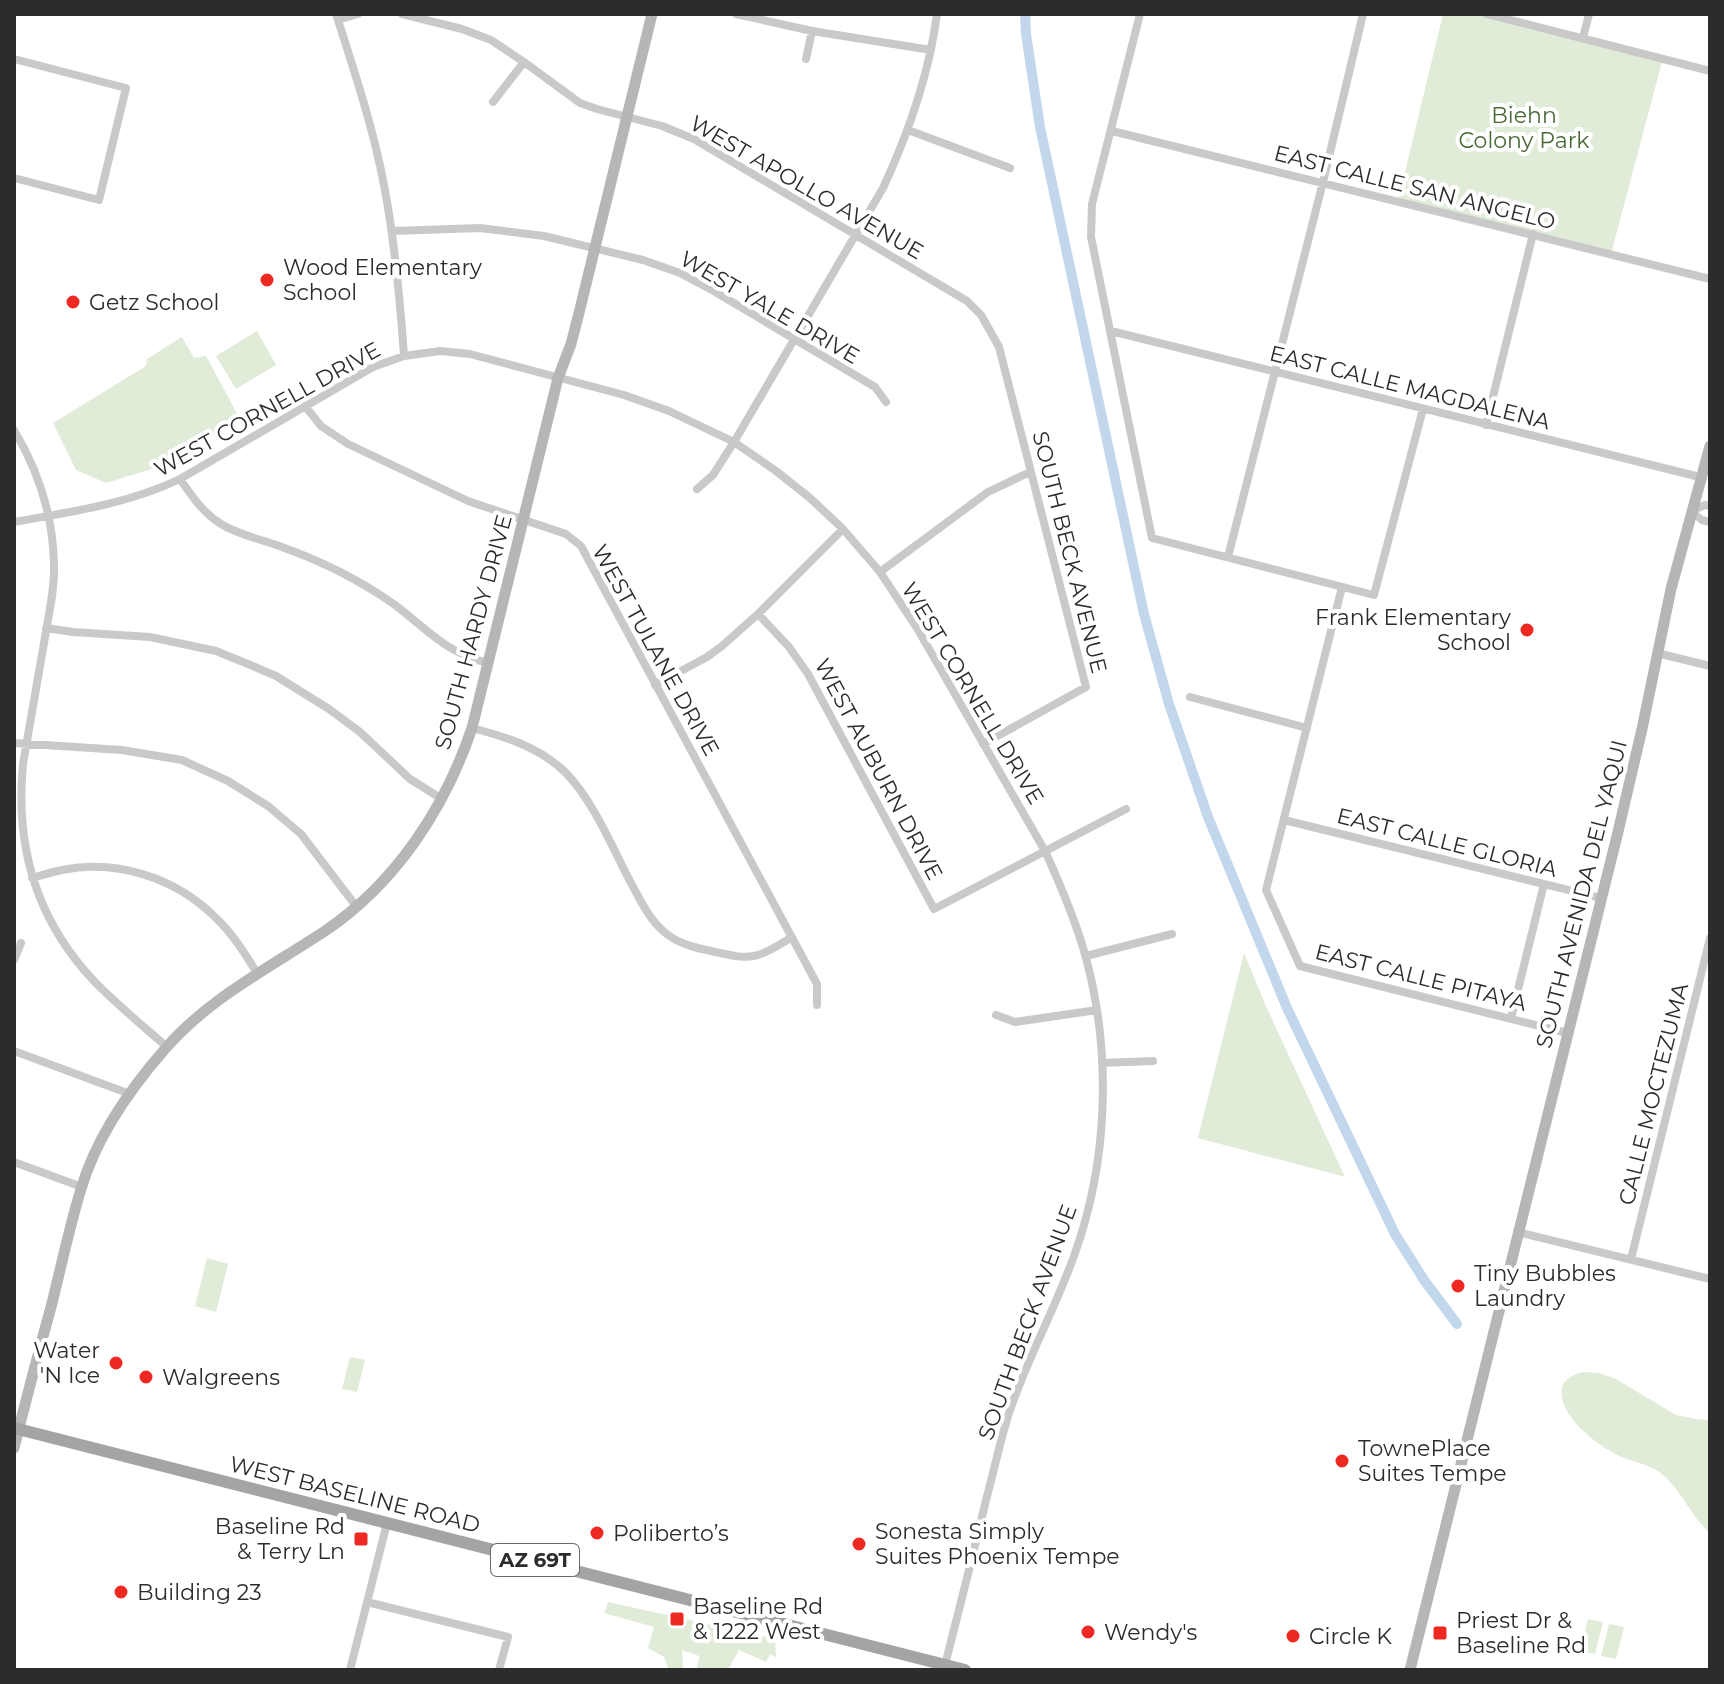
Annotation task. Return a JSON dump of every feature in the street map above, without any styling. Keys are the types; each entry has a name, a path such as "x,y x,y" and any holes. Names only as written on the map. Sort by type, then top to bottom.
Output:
{"main road":[{"name":"WEST BASELINE ROAD","path":"16,1428 965,1670"}],"street":[{"path":"358,14 337,17 384,182 404,356"},
{"name":"WEST APOLLO AVENUE","path":"402,14 462,29 491,40 580,103 662,126 694,139 967,301 981,315"},
{"name":"SOUTH HARDY DRIVE","path":"14,1448 16,1428 82,1187 107,1132 130,1094 167,1047 216,1002 327,929 356,906 401,860 442,799 457,770 472,728 652,14"},
{"path":"736,14 812,31 931,50"},
{"path":"697,489 713,475 734,442 883,188 922,88 937,14"},
{"path":"1140,14 1092,204 1091,237 1152,538 1374,595 1423,409"},
{"path":"1228,557 1363,14"},
{"path":"1487,14 1710,71"},
{"path":"1583,38 1589,14"},
{"path":"806,59 812,31"},
{"path":"14,59 126,88 99,200 14,178"},
{"path":"493,102 524,62"},
{"path":"908,130 1010,168"},
{"name":"EAST CALLE SAN ANGELO","path":"1112,131 1710,279"},
{"name":"WEST YALE DRIVE","path":"392,231 480,228 544,236 643,260 680,273 795,340 875,387 886,402"},
{"path":"1486,425 1533,234"},
{"name":"SOUTH BECK AVENUE","path":"981,315 999,347 1086,687 983,744"},
{"name":"EAST CALLE MAGDALENA","path":"1111,331 1700,477"},
{"name":"WEST CORNELL DRIVE","path":"14,522 157,490 373,367 404,356 440,351 470,354 624,395 669,411 734,442 810,498 843,529 880,572 917,628 1045,851"},
{"name":"WEST TULANE DRIVE","path":"305,406 321,426 348,444 468,501 566,534 581,546 817,984 817,1005"},
{"path":"14,430 33,465 49,516 54,563 52,596 20,790 20,811 32,878 52,925 78,962 95,982 167,1047"},
{"name":"SOUTH AVENIDA DEL YAQUI","path":"1410,1670 1642,729 1671,589 1710,446"},
{"path":"880,572 988,492 1030,472"},
{"path":"180,479 196,502 224,526 281,546 354,579 393,604 445,646 465,657 488,663"},
{"path":"1710,506 1691,511 1710,522"},
{"path":"655,685 714,652 758,614 843,529"},
{"path":"1284,820 1342,587"},
{"name":"WEST AUBURN DRIVE","path":"758,614 789,647 808,674 934,909 1045,851"},
{"path":"46,628 162,639 216,651 276,676 329,709 360,732 410,779 442,799"},
{"path":"1657,653 1710,666"},
{"path":"1190,697 1307,728"},
{"path":"472,728 525,745 564,771 587,800 647,914 670,936 698,948 750,958 766,953 792,937"},
{"path":"14,743 122,750 182,760 228,781 268,806 301,834 356,906"},
{"path":"1045,851 1126,809"},
{"name":"EAST CALLE GLORIA","path":"1284,820 1601,898"},
{"name":"EAST CALLE PITAYA","path":"1284,820 1266,890 1300,966 1567,1033"},
{"name":"SOUTH BECK AVENUE","path":"945,1665 1009,1411 1065,1281 1084,1227 1100,1154 1102,1063 1097,1010 1086,956 1070,908 1045,851"},
{"path":"32,878 64,870 97,867 129,870 152,877 194,899 217,918 257,973"},
{"path":"1511,1018 1544,884"},
{"path":"1086,956 1172,934"},
{"name":"CALLE MOCTEZUMA","path":"1631,1259 1710,938"},
{"path":"14,960 21,943"},
{"path":"996,1015 1015,1022 1097,1010"},
{"path":"14,1051 130,1094"},
{"path":"1102,1063 1153,1061"},
{"path":"14,1162 82,1187"},
{"path":"1517,1232 1710,1279"},
{"path":"350,1670 387,1523"},
{"path":"367,1602 508,1637 499,1670"}],"green space":[{"name":"Biehn Colony Park","path":"1443,14 1487,14 1663,58 1611,254 1398,201"},
{"path":"257,331 276,365 236,389 216,356"},
{"path":"182,337 194,358 206,356 240,419 155,468 106,483 76,470 53,423 146,366 147,359"},
{"path":"1244,953 1265,1004 1345,1177 1198,1138"},
{"path":"207,1258 228,1264 216,1312 195,1306"},
{"path":"350,1357 365,1360 357,1392 342,1389"},
{"path":"1583,1372 1616,1379 1676,1415 1710,1420 1710,1533 1663,1475 1609,1450 1588,1436 1570,1416 1564,1406 1563,1385 1572,1376"},
{"path":"608,1602 775,1639 776,1657 770,1654 766,1662 739,1650 728,1670 697,1670 699,1656 682,1650 683,1670 669,1670 664,1657 648,1648 654,1627 604,1613"},
{"path":"1588,1619 1603,1622 1595,1654 1580,1651"},
{"path":"1609,1624 1624,1627 1616,1659 1601,1656"}],"waterway":[{"path":"1025,14 1040,127 1144,614 1169,704 1208,817 1287,1008 1395,1234 1457,1324"}],"place":[{"name":"Wood Elementary School","path":"267,280"},
{"name":"Getz School","path":"73,302"},
{"name":"Frank Elementary School","path":"1527,630"},
{"name":"Tiny Bubbles Laundry","path":"1458,1286"},
{"name":"Water 'N Ice","path":"116,1363"},
{"name":"Walgreens","path":"146,1377"},
{"name":"TownePlace Suites Tempe","path":"1342,1461"},
{"name":"Poliberto’s","path":"597,1533"},
{"name":"Baseline Rd & Terry Ln","path":"361,1539"},
{"name":"Sonesta Simply Suites Phoenix Tempe","path":"859,1544"},
{"name":"Building 23","path":"121,1592"},
{"name":"Baseline Rd & 1222 West","path":"677,1619"},
{"name":"Wendy's","path":"1088,1632"},
{"name":"Priest Dr & Baseline Rd","path":"1440,1633"},
{"name":"Circle K","path":"1293,1636"}]}
